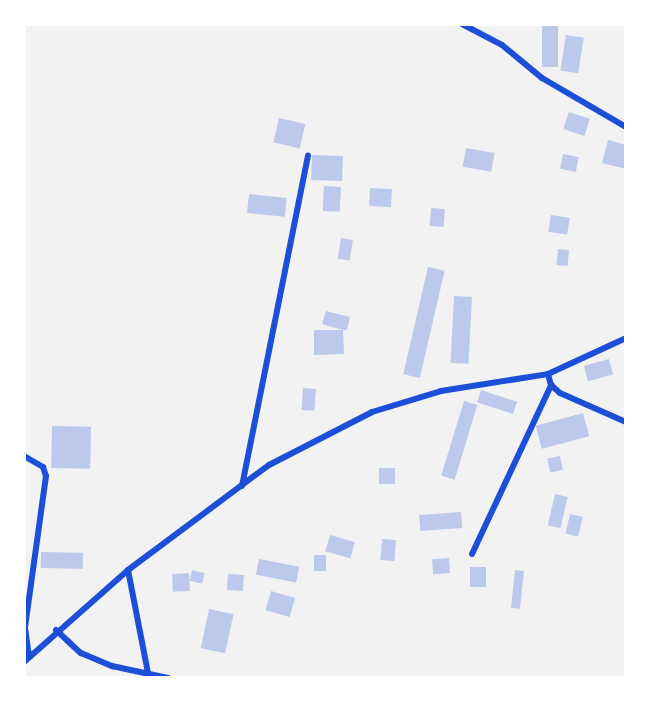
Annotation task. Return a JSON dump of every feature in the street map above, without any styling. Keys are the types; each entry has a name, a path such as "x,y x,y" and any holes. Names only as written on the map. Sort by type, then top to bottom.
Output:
{"street":[{"path":"462,24 502,45 542,78 626,127"},
{"path":"242,487 308,156"},
{"path":"26,659 56,630 128,570 270,465 372,412 441,391 548,374 626,338"},
{"path":"472,554 551,385 548,374"},
{"path":"551,385 576,402 626,422"},
{"path":"24,456 43,467 46,476 25,628 26,659"},
{"path":"128,570 150,676"},
{"path":"56,630 81,653 150,676 168,678"}],"building":[{"path":"542,24 558,24 558,67 542,67"},
{"path":"566,35 584,38 578,73 560,71"},
{"path":"569,112 590,119 584,136 563,129"},
{"path":"279,118 305,124 300,148 273,142"},
{"path":"608,140 626,145 626,169 602,163"},
{"path":"466,148 495,153 491,172 463,167"},
{"path":"563,154 579,157 576,172 560,169"},
{"path":"312,155 343,156 342,181 311,180"},
{"path":"324,186 341,187 340,212 323,211"},
{"path":"370,188 392,189 391,207 369,206"},
{"path":"249,194 287,198 285,217 247,213"},
{"path":"431,208 445,209 444,227 430,226"},
{"path":"551,215 570,218 567,235 548,232"},
{"path":"341,238 353,240 350,261 338,259"},
{"path":"558,249 569,250 568,266 557,265"},
{"path":"428,267 445,271 420,378 403,374"},
{"path":"454,296 472,297 468,364 450,363"},
{"path":"326,311 350,317 347,330 322,324"},
{"path":"314,330 343,330 344,354 314,355"},
{"path":"609,359 613,374 588,381 584,366"},
{"path":"303,388 316,389 314,411 301,410"},
{"path":"481,390 517,402 513,414 477,402"},
{"path":"464,401 477,405 455,480 441,476"},
{"path":"583,413 589,436 542,449 536,426"},
{"path":"52,426 91,427 90,469 51,468"},
{"path":"560,456 563,470 550,472 547,459"},
{"path":"379,468 395,468 395,484 379,484"},
{"path":"555,494 568,497 560,528 548,525"},
{"path":"461,512 462,528 420,531 419,515"},
{"path":"570,514 583,517 578,536 566,533"},
{"path":"330,535 355,542 350,559 325,551"},
{"path":"382,539 396,540 395,561 381,560"},
{"path":"41,552 83,553 83,569 41,568"},
{"path":"314,555 326,555 326,571 314,571"},
{"path":"449,558 450,573 433,574 432,559"},
{"path":"259,559 299,567 296,583 256,575"},
{"path":"470,567 486,567 486,587 470,587"},
{"path":"192,570 205,573 202,584 190,581"},
{"path":"515,570 524,571 520,609 511,608"},
{"path":"189,573 190,591 173,592 172,574"},
{"path":"228,574 244,575 243,591 227,590"},
{"path":"271,591 295,598 290,617 265,610"},
{"path":"209,609 233,614 225,653 201,648"}]}
